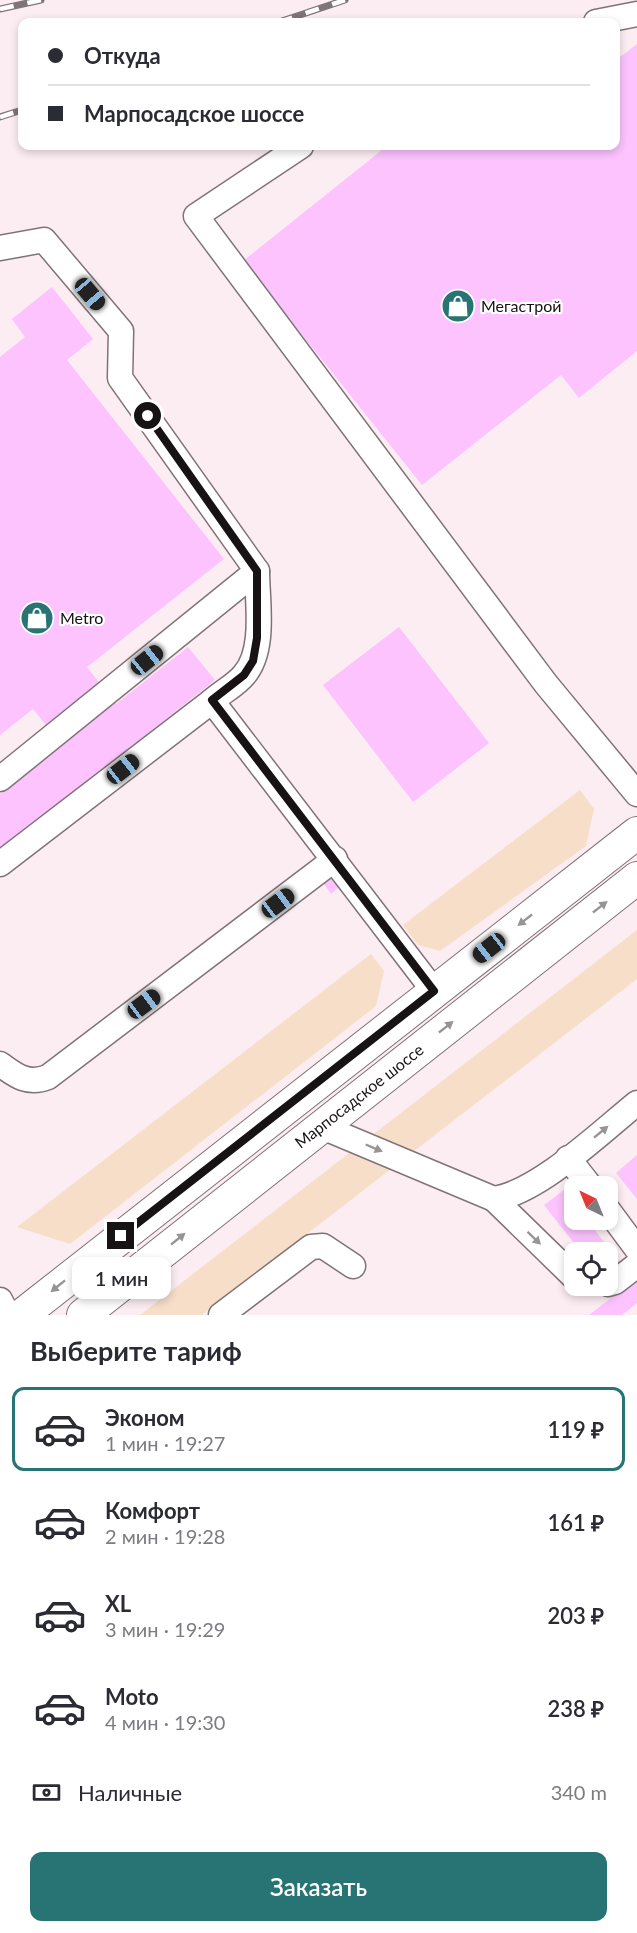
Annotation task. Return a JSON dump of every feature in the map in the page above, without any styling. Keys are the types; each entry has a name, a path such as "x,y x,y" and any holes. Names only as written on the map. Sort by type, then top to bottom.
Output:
{"main road":[{"path":"22,1315 637,833"},
{"name":"Марпосадское шоссе","path":"83,1315 637,878"}],"street":[{"path":"616,18 637,14"},
{"path":"295,150 196,216 546,684 637,794"},
{"path":"0,248 44,240 121,331 120,378 257,571 257,638 253,661 244,675 0,864"},
{"path":"0,779 257,571"},
{"path":"212,700 434,991"},
{"path":"0,1064 17,1077 36,1082 48,1077 335,859"},
{"path":"494,1199 506,1197 528,1187 637,1103"},
{"path":"320,1126 494,1199 564,1267"},
{"path":"568,1158 582,1176"},
{"path":"618,1223 637,1249"},
{"path":"221,1315 311,1247 323,1246 352,1266"},
{"path":"618,1280 637,1265"},
{"path":"0,1300 8,1315"}],"shaded area":[{"path":"580,790 594,809 586,846 440,951 418,945 403,925"},
{"path":"637,930 637,979 202,1315 140,1315"},
{"path":"371,954 384,971 376,1006 70,1244 17,1227"}],"building":[{"name":"Мегастрой","path":"637,44 637,351 579,398 561,375 422,485 243,261 382,150 620,150 620,57"},
{"path":"52,287 93,339 67,360 224,559 87,667 116,704 188,647 215,680 0,850 0,794 62,745 33,709 0,735 0,357 25,337 12,319"},
{"path":"399,627 489,743 413,802 323,685"},
{"path":"332,878 339,887 331,894 324,884"},
{"path":"637,1155 637,1199 616,1173"},
{"path":"564,1190 564,1230 595,1230 604,1242 573,1242 544,1205"},
{"path":"618,1260 623,1266 618,1270"},
{"path":"637,1278 637,1303 622,1315 589,1315 614,1296 618,1296 618,1293"}],"railway":[{"path":"0,9 41,0"},
{"path":"291,18 345,0"},
{"path":"0,117 18,111"}],"place":[{"name":"Мегастрой","path":"458,306"},
{"name":"Metro","path":"37,618"}],"route":[{"path":"121,1236 434,991 212,700 244,675 253,661 257,638 257,571 148,416"}]}
